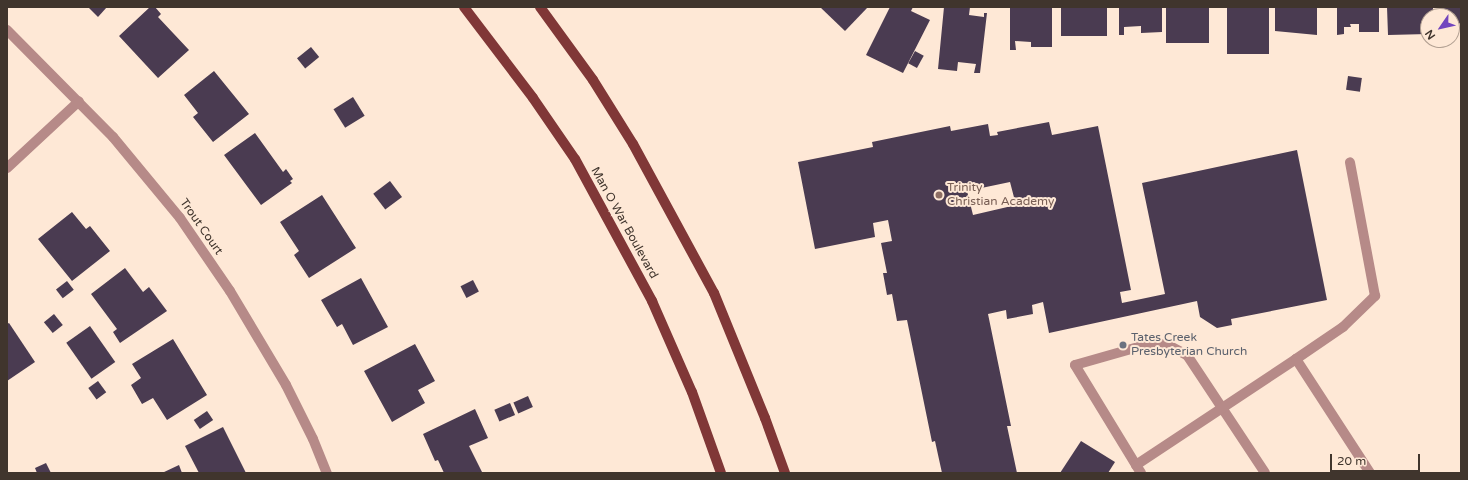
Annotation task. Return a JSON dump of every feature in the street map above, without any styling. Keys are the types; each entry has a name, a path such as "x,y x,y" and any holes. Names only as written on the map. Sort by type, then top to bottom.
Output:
{"main road":[{"name":"Man O War Boulevard","path":"464,7 533,98 578,165 652,301 692,392 721,473"},
{"path":"540,7 593,80 633,144 714,293 765,418 785,473"}],"street":[{"name":"Trout Court","path":"7,30 113,137 180,218 230,291 286,385 313,438 327,473"},
{"path":"7,168 79,101"},
{"path":"1265,473 1223,407 1187,354 1166,344 1145,344 1075,365 1138,469 1223,407 1343,327 1375,296 1350,162"},
{"path":"1296,358 1370,473"}],"building":[{"path":"88,7 107,7 98,17"},
{"path":"150,7 155,7 161,14 158,17 189,50 158,78 119,36"},
{"path":"820,7 868,7 845,31"},
{"path":"890,7 913,7 911,11 930,20 903,73 866,55"},
{"path":"944,7 970,7 969,15 984,17 984,13 987,13 980,73 974,73 976,64 958,62 957,71 938,69"},
{"path":"1010,7 1052,7 1052,47 1031,47 1031,42 1015,41 1016,50 1010,50"},
{"path":"1061,7 1107,7 1107,36 1061,36"},
{"path":"1119,7 1162,7 1162,32 1141,33 1141,26 1124,27 1124,35 1119,35"},
{"path":"1166,7 1209,7 1209,43 1166,43"},
{"path":"1227,7 1269,7 1269,54 1227,54"},
{"path":"1275,7 1317,7 1317,35 1275,31"},
{"path":"1337,7 1379,7 1379,32 1359,32 1359,24 1350,24 1351,27 1344,27 1344,34 1337,35"},
{"path":"1387,7 1433,7 1420,8 1420,34 1388,35"},
{"path":"1461,7 1461,24 1460,8 1439,8"},
{"path":"311,47 319,57 305,68 297,58"},
{"path":"915,51 924,56 917,68 908,63"},
{"path":"214,71 249,114 213,142 193,117 198,113 184,95"},
{"path":"1348,76 1362,78 1360,92 1346,90"},
{"path":"353,97 365,116 345,128 333,109"},
{"path":"1049,122 1052,135 1098,126 1131,290 1120,292 1122,303 1165,294 1142,183 1297,150 1327,300 1231,319 1232,325 1217,328 1200,317 1197,301 1049,333 1043,302 1032,305 1033,314 1007,319 1006,310 988,314 1011,426 1007,426 1017,473 942,473 935,441 932,442 907,320 897,321 892,294 887,295 883,273 887,273 881,243 892,241 888,220 873,223 875,237 815,249 798,162 873,147 872,142 950,126 951,131 988,124 990,136 998,135 997,132","holes":["1010,182 1016,205 973,215 967,191"]},
{"path":"255,133 283,172 286,169 293,179 290,181 292,183 261,205 224,155"},
{"path":"390,181 402,197 385,210 373,194"},
{"path":"322,195 356,248 309,278 294,255 299,251 280,222"},
{"path":"72,212 86,229 90,226 110,251 72,281 38,239"},
{"path":"125,268 143,292 149,287 167,311 120,343 113,332 117,329 91,294"},
{"path":"361,278 388,327 353,345 342,324 337,327 321,300"},
{"path":"473,280 479,292 466,298 461,286"},
{"path":"67,281 74,290 63,298 56,290"},
{"path":"54,314 63,325 53,333 44,322"},
{"path":"9,323 35,362 7,381 7,324"},
{"path":"90,326 115,362 91,379 66,343"},
{"path":"173,339 207,395 167,420 153,398 142,404 131,385 141,378 132,364"},
{"path":"415,344 435,381 418,390 425,403 392,422 364,371"},
{"path":"98,381 106,392 97,399 88,388"},
{"path":"528,396 533,407 518,413 513,403"},
{"path":"510,403 515,415 499,422 494,410"},
{"path":"475,409 488,438 469,446 482,472 444,473 438,460 435,461 423,434"},
{"path":"207,411 213,420 200,429 194,420"},
{"path":"223,427 246,473 199,473 185,446"},
{"path":"1081,441 1115,462 1108,473 1060,473"},
{"path":"46,463 51,473 37,473 35,468"},
{"path":"179,465 182,473 162,473"}],"place":[{"name":"Trinity Christian Academy","path":"939,195"},
{"name":"Tates Creek Presbyterian Church","path":"1123,345"}]}
